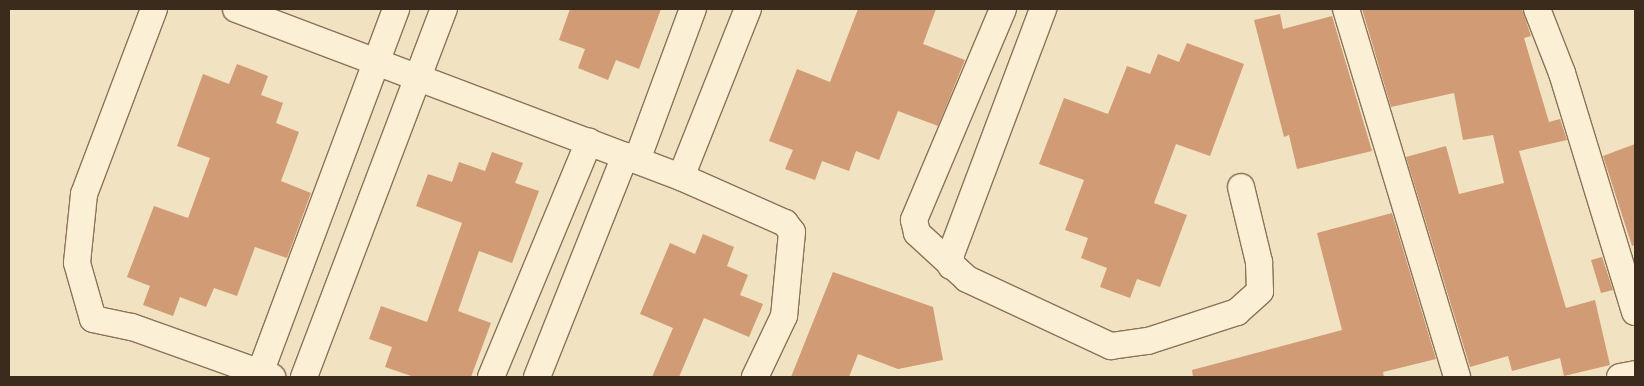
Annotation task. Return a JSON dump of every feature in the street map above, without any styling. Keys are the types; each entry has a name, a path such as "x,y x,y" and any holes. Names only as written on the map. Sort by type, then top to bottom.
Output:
{"street":[{"path":"154,9 84,194 77,263 93,319 132,327 266,375 396,9"},
{"path":"236,9 680,177 785,223 792,232 784,316 755,377"},
{"path":"304,377 444,9"},
{"path":"537,377 693,9"},
{"path":"680,177 748,9"},
{"path":"1003,9 914,220 917,233 967,280 1111,346 1148,341 1237,312 1260,291 1259,262 1241,187"},
{"path":"951,266 951,254 1043,9"},
{"path":"1346,9 1457,377"},
{"path":"1537,9 1562,72 1635,312"},
{"path":"490,377 589,142"},
{"path":"1620,377 1635,374"}],"building":[{"path":"570,9 661,9 639,69 616,60 608,80 578,68 585,49 559,40"},
{"path":"858,9 936,9 923,44 965,60 938,126 898,111 879,160 856,151 849,171 822,161 815,180 785,169 793,150 769,141 797,69 830,82"},
{"path":"1362,9 1522,9 1531,36 1524,38 1549,122 1560,119 1567,140 1519,151 1566,308 1595,300 1610,365 1564,376 1560,358 1512,371 1508,356 1470,367 1406,157 1446,146 1459,194 1504,183 1493,135 1463,140 1454,93 1391,107"},
{"path":"1280,14 1283,29 1332,16 1372,151 1297,169 1289,135 1284,137 1254,20"},
{"path":"1187,43 1244,64 1210,156 1176,144 1154,203 1187,215 1160,287 1137,279 1130,298 1100,287 1107,268 1081,258 1088,238 1065,230 1084,180 1039,164 1064,98 1108,114 1127,66 1150,74 1158,54 1179,62"},
{"path":"237,64 268,76 261,95 283,103 276,123 299,132 281,181 311,193 287,258 255,247 237,296 214,288 206,307 180,297 173,316 143,305 150,286 127,277 154,206 188,218 210,158 177,146 203,74 229,84"},
{"path":"1635,144 1635,245 1632,246 1603,156"},
{"path":"492,152 523,163 515,183 539,191 512,263 479,251 458,311 491,323 471,377 414,377 385,367 392,347 369,339 381,306 427,322 462,223 416,206 428,174 452,182 459,162 485,171"},
{"path":"1392,213 1436,359 1383,372 1384,377 1193,377 1192,370 1342,330 1317,233"},
{"path":"703,234 734,247 727,266 748,275 740,295 763,304 749,337 704,318 679,377 652,377 673,328 640,314 670,243 695,254"},
{"path":"1602,257 1613,290 1601,293 1591,260"},
{"path":"833,272 933,307 943,360 898,369 858,354 849,377 791,377"}]}
